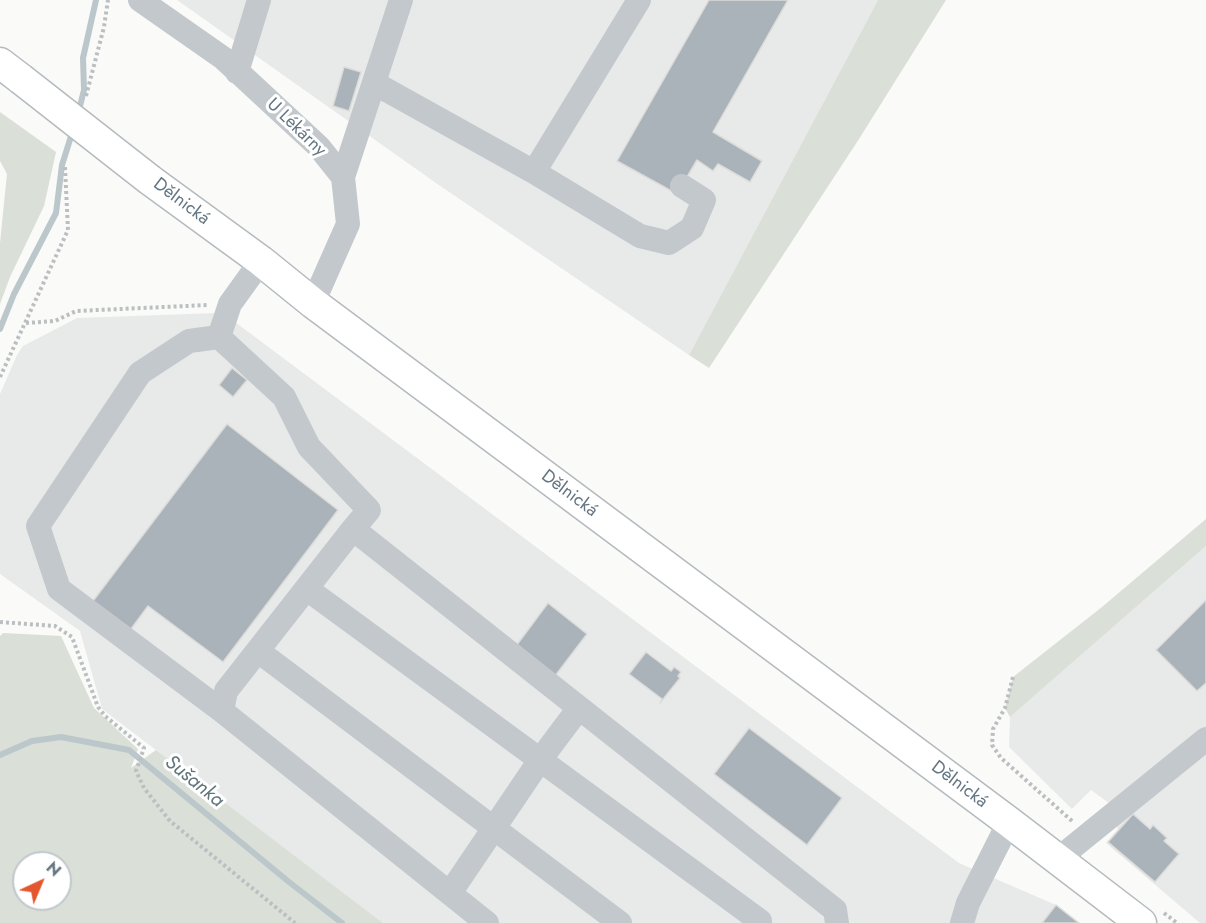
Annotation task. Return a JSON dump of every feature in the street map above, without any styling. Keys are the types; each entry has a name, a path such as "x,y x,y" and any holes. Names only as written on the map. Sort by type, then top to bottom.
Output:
{"main road":[{"name":"Dělnická","path":"10,71 313,303 1141,923"}],"street":[{"path":"237,72 259,0"},
{"path":"313,303 348,224 343,177 401,0"},
{"path":"534,172 639,0"},
{"name":"U Lékárny","path":"146,2 223,58 319,147 343,177"},
{"path":"374,83 534,172 640,236 669,243 692,228 704,200 682,186"},
{"path":"219,337 230,304 261,261"},
{"path":"219,337 284,397 309,447 369,510 226,691 222,711"},
{"path":"219,337 189,341 140,373 38,526 59,589 222,711 487,923"},
{"path":"353,529 835,910 837,923"},
{"path":"307,589 760,923"},
{"path":"258,651 620,923"},
{"path":"450,893 540,760 579,708"},
{"path":"1058,859 1202,749"},
{"path":"967,920 968,903 1009,822"}],"path":[{"path":"86,96 104,27 108,0"},
{"path":"0,377 68,230 65,167"},
{"path":"25,323 55,321 76,311 230,304"},
{"path":"0,622 55,627 72,637 98,707 105,716 144,748 136,771 144,788 170,820 295,923"},
{"path":"1014,677 1005,708 993,729 992,745 1001,758 1089,835"}],"shaded area":[{"path":"177,0 878,0 689,355 436,183"},
{"path":"878,0 946,0 859,139 709,368 689,355"},
{"path":"0,112 56,152 44,206 10,277 0,304 0,243 7,174 0,161"},
{"path":"216,313 231,319 959,863 1056,905 1079,923 383,923 102,709 80,631 0,574 0,394 23,346 77,318"},
{"path":"1206,519 1206,546 1010,717 1005,708 1013,677 1102,607"},
{"path":"1206,546 1206,923 1200,923 1106,843 1118,829 1102,810 1109,803 1091,790 1072,809 1009,747 1010,717"},
{"path":"3,633 61,636 94,708 138,749 131,768 156,750 383,923 0,923 0,636"}],"building":[{"path":"709,0 788,0 713,132 762,161 750,182 718,164 713,171 697,160 677,194 617,161"},
{"path":"344,67 361,72 349,111 333,106"},
{"path":"232,368 247,380 233,397 219,385"},
{"path":"227,424 338,510 223,662 148,606 131,629 93,601"},
{"path":"1206,600 1206,683 1197,691 1156,650"},
{"path":"548,603 587,634 555,676 516,646"},
{"path":"646,652 671,671 674,667 681,672 678,676 680,678 660,703 662,699 629,674"},
{"path":"749,728 842,798 807,845 714,774"},
{"path":"1133,814 1150,829 1153,825 1167,838 1164,841 1179,854 1155,882 1108,842"},
{"path":"1056,905 1079,923 1042,923"}],"waterway":[{"path":"78,114 84,90 83,58 96,0"},
{"path":"0,329 14,294 56,213 62,165 73,130"},
{"name":"Sušanka","path":"0,755 32,741 61,737 129,750 342,923"}]}
